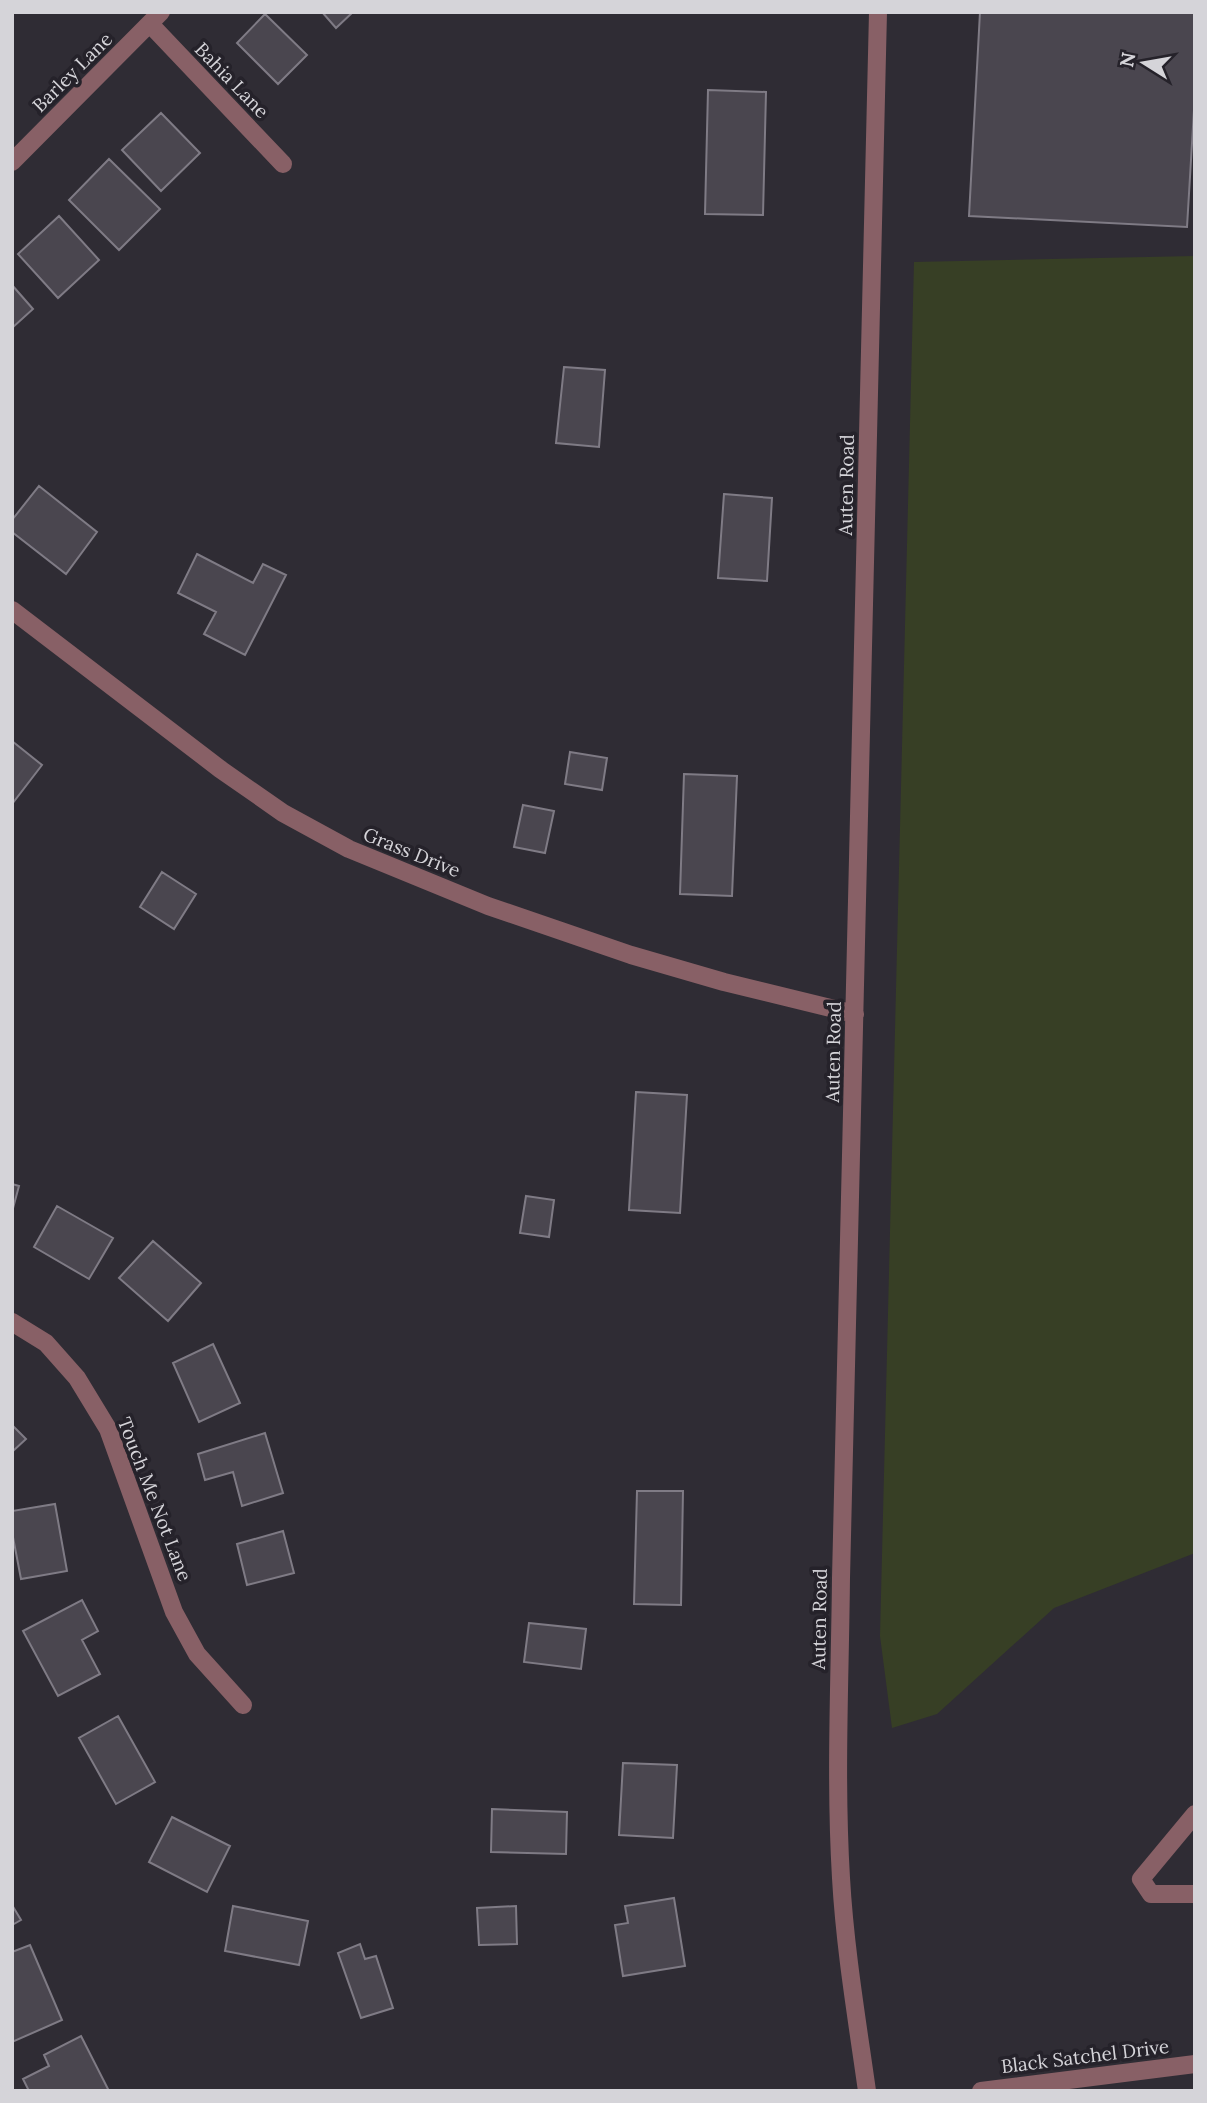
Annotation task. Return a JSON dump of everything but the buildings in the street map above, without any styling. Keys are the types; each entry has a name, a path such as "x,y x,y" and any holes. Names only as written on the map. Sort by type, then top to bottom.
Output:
{"street":[{"name":"Auten Road","path":"867,2091 849,1964 841,1878 838,1796 878,12"},
{"name":"Barley Lane","path":"12,162 156,18"},
{"name":"Bahia Lane","path":"156,18 284,164"},
{"name":"Grass Drive","path":"12,610 219,769 283,813 349,849 488,906 631,955 724,982 855,1014"},
{"name":"Touch Me Not Lane","path":"12,1322 46,1343 77,1378 108,1429 174,1612 197,1654 243,1705"},
{"path":"1195,1814 1141,1880 1151,1894 1195,1894"},
{"name":"Black Satchel Drive","path":"981,2091 1195,2064"}],"green space":[{"path":"1195,256 1195,1553 1054,1608 937,1714 892,1728 880,1636 914,262"}]}
